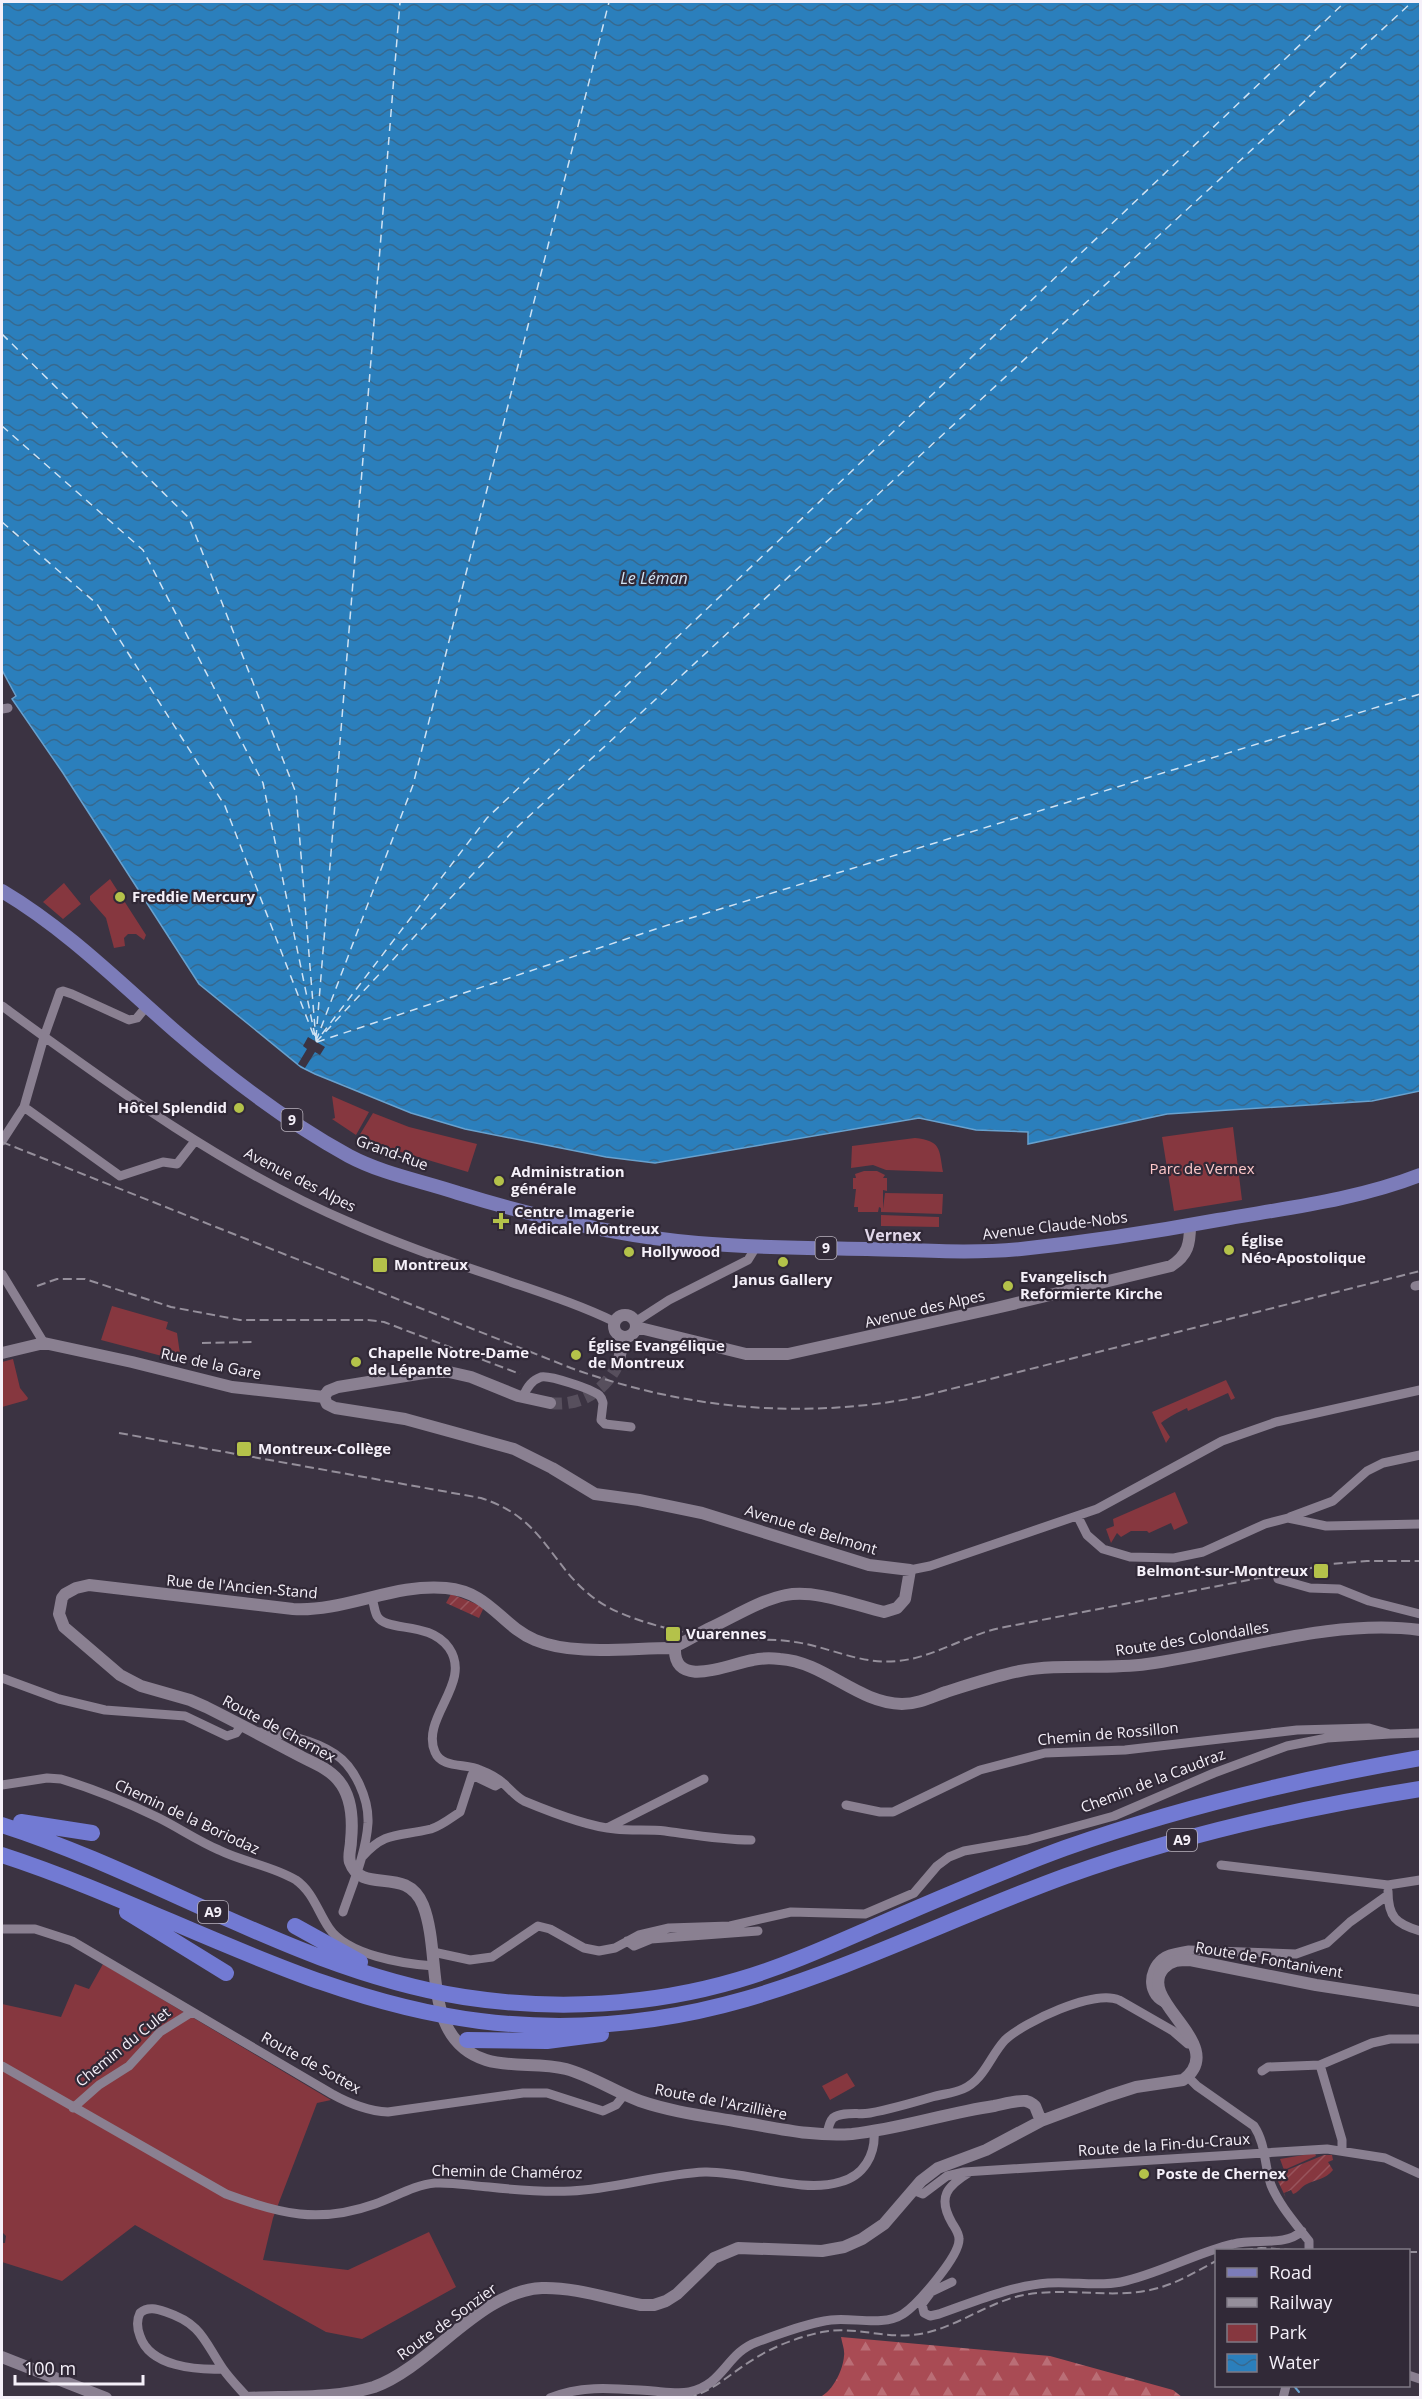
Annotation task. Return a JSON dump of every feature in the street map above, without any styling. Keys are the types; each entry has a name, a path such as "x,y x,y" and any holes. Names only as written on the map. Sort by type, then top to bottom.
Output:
{"highway":[{"name":"A9","path":"2,1825 112,1866 304,1951 370,1975 432,1989 543,2004 633,2000 694,1991 738,1980 821,1950 973,1884 1107,1834 1195,1807 1288,1784 1420,1758"},
{"name":"A9","path":"2,1856 82,1885 293,1972 371,1998 430,2013 506,2024 604,2025 668,2017 744,2000 843,1965 951,1920 1082,1870 1204,1833 1316,1807 1420,1789"},
{"path":"2,1819 92,1833"},
{"path":"82,1885 226,1973"},
{"path":"295,1926 340,1952 432,1989"},
{"path":"467,2040 524,2042 564,2040 610,2032 668,2017"}],"main road":[{"name":"Grand-Rue","path":"2,891 50,923 189,1043 273,1107 314,1135 361,1162 476,1198 552,1218 634,1235 751,1247"},
{"name":"Avenue Claude-Nobs","path":"751,1247 985,1251 1020,1249 1190,1225 1320,1202 1420,1175"}],"street":[{"path":"3,1139 24,1107 44,1037 60,992 63,991 129,1020 137,1018 147,1006"},
{"name":"Avenue des Alpes","path":"2,1006 195,1142 272,1185 349,1222 435,1257 579,1305 615,1322"},
{"path":"24,1107 120,1176 163,1162 178,1163 195,1142"},
{"name":"Avenue des Alpes","path":"635,1325 746,1354 795,1353 1171,1266 1180,1261 1188,1251 1190,1225"},
{"path":"624,1337 633,1333 635,1325 661,1305 748,1260 751,1247"},
{"path":"2,1274 44,1343"},
{"path":"624,1337 616,1333 615,1322 623,1315 630,1317 635,1325"},
{"path":"618,1364 624,1337"},
{"name":"Rue de la Gare","path":"2,1353 44,1343 232,1387 324,1397"},
{"path":"324,1397 328,1390 338,1386 442,1371 471,1377 523,1397 550,1403"},
{"path":"523,1397 534,1381 540,1377 551,1377 597,1393 603,1403 600,1414 605,1424 631,1427"},
{"name":"Avenue de Belmont","path":"324,1397 327,1404 335,1408 405,1419 514,1449 552,1468 595,1494 646,1501 702,1513 868,1565 910,1570 930,1566 1078,1517 1222,1441 1276,1422 1420,1390"},
{"path":"1078,1517 1087,1535 1103,1549 1130,1557 1174,1558 1203,1552 1265,1524 1333,1501 1367,1471 1383,1463 1420,1455"},
{"path":"1288,1518 1326,1526 1420,1524"},
{"path":"675,1648 697,1634 787,1595 810,1594 884,1612 891,1611 905,1599 910,1570"},
{"path":"1278,1579 1310,1588 1339,1589 1378,1603 1420,1614"},
{"name":"Rue de l'Ancien-Stand","path":"59,1608 66,1594 76,1588 89,1585 305,1610 329,1608 411,1590 446,1588 465,1592 484,1601 520,1631 535,1640 556,1646 602,1649 675,1648"},
{"path":"372,1598 376,1614 382,1622 419,1629 432,1634 443,1642 453,1657 454,1681 440,1712 433,1738 438,1756 450,1764 474,1767 502,1782 520,1799 607,1828 663,1831 726,1840 751,1840"},
{"name":"Route de Chernex","path":"59,1608 59,1619 64,1627 120,1675 141,1686 190,1700 256,1732 330,1773 339,1781 350,1805 352,1825 349,1855 356,1862"},
{"name":"Route des Colondalles","path":"675,1648 677,1661 684,1668 693,1672 704,1672 753,1660 782,1659 819,1669 878,1699 903,1704 924,1700 1001,1674 1029,1669 1119,1668 1314,1635 1383,1626 1420,1630"},
{"path":"2,1678 59,1699 105,1710 185,1716 227,1736 236,1733 242,1725"},
{"name":"Chemin de Rossillon","path":"846,1805 880,1812 893,1812 980,1770 1045,1753 1125,1750 1297,1730 1369,1728 1390,1734 1420,1733"},
{"path":"256,1732 281,1733 336,1754 349,1767 359,1785 368,1809 368,1824 343,1912"},
{"name":"Chemin de la Caudraz","path":"433,1952 470,1960 492,1957 538,1926 550,1929 584,1948 599,1951 615,1947 639,1935 669,1928 730,1926 791,1912 865,1914 914,1893 937,1866 949,1857 964,1851 1026,1840 1114,1816 1214,1773 1287,1746 1327,1738 1390,1734"},
{"path":"356,1862 375,1843 387,1837 433,1828 460,1812 472,1775 495,1786 502,1782"},
{"name":"Chemin de la Boriodaz","path":"2,1785 47,1778 61,1779 158,1817 220,1851 287,1875 299,1882 314,1900 327,1926 340,1940 397,1962 434,1966"},
{"path":"607,1828 704,1779"},
{"path":"356,1862 360,1875 370,1880 396,1881 417,1895 427,1918 433,1952 432,1989"},
{"path":"1221,1865 1388,1890"},
{"path":"1167,2004 1157,2001 1152,1993 1152,1973 1162,1959 1172,1953 1189,1950 1296,1954 1328,1943 1388,1890 1420,1880"},
{"path":"1388,1890 1390,1913 1394,1919 1402,1925 1420,1931"},
{"name":"Route de Sottex","path":"2,1929 35,1929 61,1935 332,2094 376,2112 535,2093 558,2095 603,2111 616,2105 624,2095"},
{"name":"Chemin de la Caudraz","path":"627,1941 634,1946 651,1939 758,1931"},
{"name":"Route de Fontanivent","path":"1194,2043 1167,2004 1159,1987 1161,1972 1171,1962 1183,1960 1316,1985 1420,2001"},
{"name":"Route de l'Arzillière","path":"432,1989 447,2029 463,2047 483,2059 565,2069 624,2095 670,2110 828,2135 874,2131 979,2108 1024,2101 1035,2106 1041,2121"},
{"path":"828,2135 830,2123 834,2118 843,2114 871,2113 965,2088 983,2073 1005,2041 1021,2028 1058,2010 1110,1997 1173,2031 1188,2044 1194,2043 1196,2057 1192,2072 1188,2077 1197,2086 1254,2126 1260,2135 1272,2186 1310,2241 1309,2249"},
{"name":"Chemin du Culet","path":"73,2108 99,2085 129,2066 160,2032 192,2012"},
{"path":"1262,2071 1268,2067 1320,2065 1372,2043 1390,2039 1420,2039"},
{"path":"1320,2065 1342,2140 1342,2150"},
{"name":"Chemin de Chaméroz","path":"2,2066 226,2194 260,2207 290,2214 320,2216 346,2212 372,2205 418,2186 435,2183 531,2191 571,2191 718,2172 783,2183 825,2186 843,2182 858,2173 868,2162 873,2151 874,2131"},
{"name":"Route de Sonzier","path":"247,2397 337,2395 372,2388 405,2371 496,2301 525,2291 540,2288 557,2289 641,2305 654,2305 677,2294 714,2258 738,2248 822,2251 844,2247 862,2239 884,2224 913,2190 938,2168 986,2150 1041,2121 1123,2091 1183,2080 1188,2077"},
{"name":"Route de la Fin-du-Craux","path":"913,2190 923,2194 947,2176 970,2172 1306,2149 1342,2150 1385,2158 1420,2174"},
{"path":"902,2314 940,2274 957,2249 958,2234 945,2211 945,2198 951,2185 970,2172"},
{"path":"1217,2249 1258,2240 1284,2241 1294,2238 1302,2231"},
{"path":"922,2310 927,2315 934,2315 987,2297 1037,2284 1118,2282 1215,2250"},
{"path":"922,2310 923,2302 931,2292 952,2282"},
{"path":"223,2369 185,2367 167,2362 153,2353 142,2343 137,2322 140,2313 146,2309 158,2309 186,2321 208,2342 223,2369 247,2397"},
{"path":"550,2397 565,2391 609,2388 681,2393 713,2387 739,2350 757,2342 831,2320 883,2320 922,2310"},
{"path":"2,2357 106,2397"}],"green space":[{"path":"110,879 146,935 144,940 136,934 128,934 124,938 125,946 114,948 106,918 90,900 90,896"},
{"path":"64,883 81,904 63,919 43,902"},
{"path":"332,1096 369,1112 356,1135 332,1119 335,1118"},
{"path":"373,1113 409,1127 477,1144 468,1172 398,1151 359,1136"},
{"name":"Parc de Vernex","path":"1233,1127 1242,1200 1174,1211 1162,1137"},
{"path":"915,1138 930,1141 937,1147 943,1172 886,1170 873,1165 851,1168 852,1146"},
{"path":"877,1171 885,1175 883,1178 887,1178 887,1191 883,1190 883,1209 885,1193 943,1194 942,1214 881,1212 879,1207 878,1212 858,1212 858,1207 854,1207 856,1189 853,1189 853,1178 856,1178 855,1174"},
{"path":"881,1215 939,1217 939,1227 881,1226"},
{"path":"112,1306 168,1322 166,1329 177,1333 181,1361 101,1340"},
{"path":"13,1359 20,1388 28,1398 2,1407 2,1362"},
{"path":"1226,1380 1235,1398 1231,1400 1228,1393 1167,1418 1161,1423 1170,1437 1166,1443 1152,1412"},
{"path":"1175,1492 1188,1523 1174,1530 1171,1523 1149,1533 1131,1531 1121,1537 1117,1533 1111,1543 1106,1529 1114,1526 1113,1519"},
{"path":"451,1594 484,1607 479,1618 446,1603"},
{"path":"103,1964 331,2100 317,2103 273,2218 263,2260 348,2270 429,2232 456,2287 362,2339 326,2332 135,2225 62,2281 2,2262 2,2243 5,2243 6,2236 2,2232 2,2004 61,2017 75,1984 89,1989"},
{"path":"847,2073 855,2086 830,2100 822,2086"},
{"path":"1315,2153 1316,2156 1284,2170 1280,2159"},
{"path":"1324,2155 1332,2155 1333,2160 1328,2162 1333,2170 1324,2178 1305,2185 1293,2194 1291,2190 1284,2193 1286,2198 1275,2175"},
{"path":"841,2337 1050,2356 1173,2390 1182,2397 820,2397 833,2385 842,2367 844,2349"}],"water":[{"name":"Le Léman","path":"2,2 1420,2 1420,1091 1372,1101 1167,1114 1028,1144 1028,1132 976,1130 919,1118 655,1163 606,1157 465,1129 411,1113 301,1067 199,984 63,773 12,699 16,696 2,670"}],"pier":[{"path":"308,1037 325,1047 320,1055 315,1052 305,1068 298,1064 307,1049 303,1046"}],"waterway":[{"path":"1295,2387 1299,2392"}],"ferry route":[{"path":"316,1038 400,2"},
{"path":"316,1041 413,785 609,2"},
{"path":"322,1034 487,818 1345,2"},
{"path":"316,1042 514,830 1412,2"},
{"path":"2,334 189,518 296,793 316,1041"},
{"path":"2,426 143,550 263,783 315,1036"},
{"path":"2,522 97,604 225,806 315,1039"},
{"path":"317,1042 668,925 1420,694"}],"tunnel":[{"path":"550,1403 572,1402 591,1395 607,1382 618,1364"}],"railway":[{"path":"2,1142 571,1368 657,1393 743,1406 787,1409 830,1408 919,1397 1420,1271"},
{"path":"37,1286 57,1279 85,1279 171,1307 240,1320 384,1322 520,1374"},
{"path":"202,1343 252,1342"},
{"path":"119,1433 481,1498 503,1507 520,1518 534,1531 582,1588 598,1601 625,1615 696,1635 727,1639 795,1642 884,1662 923,1656 1000,1628 1332,1564 1367,1561 1420,1561"},
{"path":"1252,2249 1277,2249"},
{"path":"1410,2252 1420,2252"},
{"path":"688,2398 715,2386 770,2350 813,2334 845,2330 890,2335 926,2333 1019,2296 1052,2292 1118,2293 1150,2290 1176,2282 1215,2262"}],"place":[{"name":"Freddie Mercury","path":"120,897"},
{"name":"Hôtel Splendid","path":"239,1108"},
{"name":"Administration générale","path":"499,1181"},
{"name":"Centre Imagerie Médicale Montreux","path":"501,1221"},
{"name":"Église Néo-Apostolique","path":"1229,1250"},
{"name":"Hollywood","path":"629,1252"},
{"name":"Janus Gallery","path":"783,1262"},
{"name":"Montreux","path":"380,1265"},
{"name":"Evangelisch Reformierte Kirche","path":"1008,1286"},
{"name":"Église Evangélique de Montreux","path":"576,1355"},
{"name":"Chapelle Notre-Dame de Lépante","path":"356,1362"},
{"name":"Montreux-Collège","path":"244,1449"},
{"name":"Belmont-sur-Montreux","path":"1321,1571"},
{"name":"Vuarennes","path":"673,1634"},
{"name":"Poste de Chernex","path":"1144,2174"}],"district":[{"name":"Vernex","path":"893,1235"}]}
